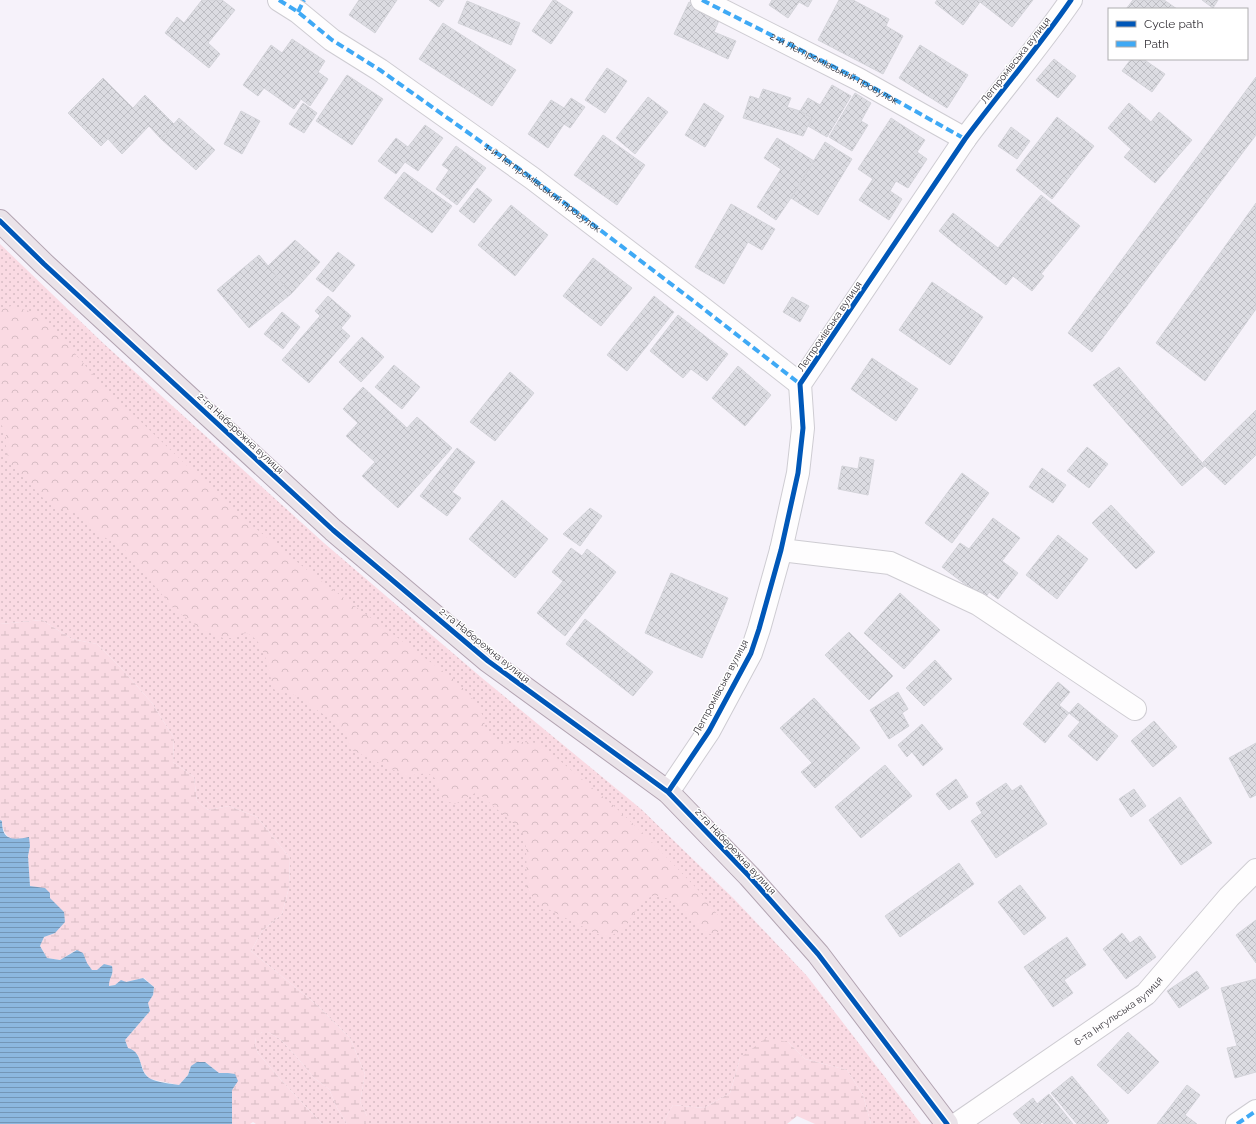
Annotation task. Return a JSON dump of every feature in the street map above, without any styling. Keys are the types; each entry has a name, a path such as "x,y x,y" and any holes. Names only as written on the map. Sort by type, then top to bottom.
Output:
{"main road":[{"name":"2-га Набережна вулиця","path":"0,220 44,264 333,530 488,662 668,792 749,876 818,954 947,1124"}],"street":[{"name":"1-й Легпромівський провулок","path":"279,0 301,6 332,40 380,70 532,178 696,302 800,384"},
{"name":"2-й Легпромівський провулок","path":"702,0 858,79 965,139"},
{"name":"Легпромівська вулиця","path":"668,792 709,731 751,653 759,629 781,550 798,473 803,428 800,384 965,139 987,109 1049,32 1071,0"},
{"path":"781,550 890,562 978,604 1135,709"},
{"name":"6-та Інгульська вулиця","path":"957,1124 1146,994 1229,897 1256,870"},
{"path":"1237,1124 1256,1111"}],"green space":[{"path":"0,244 103,343 324,543 482,678 641,809 734,899 807,976 921,1124 871,1124 863,1095 847,1070 805,1059 788,1042 740,1058 730,1093 704,1108 673,1105 662,1124 367,1124 367,1116 360,1102 365,1074 350,1038 317,1005 251,951 262,931 282,914 289,887 290,858 257,817 229,806 208,810 197,801 194,777 173,762 174,738 152,703 97,644 72,639 42,620 0,624"},
{"path":"11,306 39,314 52,326 100,383 239,515 317,578 452,678 470,695 482,714 486,729 496,740 505,744 522,742 539,743 615,807 645,835 701,893 720,918 720,930 714,935 702,932 669,899 654,895 642,902 623,930 610,936 597,934 538,904 527,889 526,847 522,831 477,792 455,804 446,801 440,795 436,779 428,773 406,776 350,749 348,739 342,727 299,696 276,691 272,687 265,656 260,645 254,638 247,633 238,634 234,638 223,638 202,630 174,609 123,548 97,533 77,514 57,507 43,498 9,463 6,446 6,432 0,423 0,310"},
{"path":"42,620 72,639 97,644 152,703 174,738 173,762 194,777 197,801 208,810 229,806 257,817 290,858 289,887 282,914 262,931 251,951 317,1005 350,1038 365,1074 360,1102 367,1116 367,1124 347,1124 337,1108 329,1089 314,1078 280,1039 268,1032 262,1032 256,1037 255,1045 258,1053 322,1124 256,1124 253,1122 250,1124 232,1124 232,1090 228,1073 219,1073 205,1062 191,1066 188,1075 179,1085 150,1079 144,1072 138,1055 128,1048 125,1040 150,1011 148,1003 153,995 154,987 144,978 126,982 121,981 115,985 109,986 109,979 113,972 92,970 76,950 60,960 47,958 40,946 44,937 55,933 55,904 50,898 30,886 28,856 30,846 15,841 7,836 4,832 2,821 0,820 0,624"},
{"path":"262,1032 268,1032 280,1039 314,1078 329,1089 337,1108 347,1124 322,1124 282,1081 258,1053 255,1045 256,1036"},
{"path":"766,1038 788,1042 805,1059 847,1070 863,1095 871,1124 815,1124 797,1116 787,1124 662,1124 673,1105 704,1108 730,1093 740,1058"}],"water":[{"path":"0,820 2,821 6,836 13,839 29,837 30,846 28,856 30,886 45,888 50,893 50,898 64,912 65,922 55,933 44,937 40,946 47,958 60,960 77,950 83,953 92,970 97,970 104,964 112,966 109,986 115,985 121,980 126,982 143,978 154,987 153,995 148,1003 150,1011 125,1040 128,1048 137,1054 147,1076 151,1079 164,1083 179,1085 188,1075 191,1066 197,1062 205,1062 219,1073 235,1074 238,1081 232,1090 232,1124 0,1124"}],"building":[{"path":"202,0 222,0 235,10 208,43 220,54 209,68 165,33 177,17 184,23"},
{"path":"359,0 397,0 375,33 349,15"},
{"path":"429,0 444,0 439,7"},
{"path":"553,0 573,12 551,44 532,31"},
{"path":"772,0 812,0 808,7 799,2 788,18 769,5"},
{"path":"839,0 853,0 889,19 886,26 903,36 883,74 818,40"},
{"path":"937,0 1033,0 1012,27 980,2 963,25 935,3"},
{"path":"1133,0 1164,0 1176,8 1127,8"},
{"path":"1202,0 1218,0 1213,8"},
{"path":"467,1 520,23 511,45 458,23"},
{"path":"689,2 721,16 714,32 736,41 728,59 674,34"},
{"path":"443,23 516,70 492,106 419,59"},
{"path":"292,39 325,61 318,72 328,79 310,106 301,99 294,109 264,88 258,96 243,85 271,45 282,53"},
{"path":"920,45 968,75 947,108 899,78"},
{"path":"1054,59 1076,76 1058,98 1036,80"},
{"path":"1130,60 1144,60 1165,74 1152,92 1122,71"},
{"path":"607,68 627,81 605,113 585,100"},
{"path":"347,75 383,99 352,145 316,121"},
{"path":"1256,77 1256,135 1092,352 1068,333"},
{"path":"103,78 133,108 145,95 174,124 161,139 149,126 122,154 108,139 101,146 68,113"},
{"path":"832,85 851,96 827,137 808,126 812,118 800,111 808,98 820,105"},
{"path":"763,89 791,98 787,107 800,111 812,118 803,136 743,118 750,96 759,99"},
{"path":"855,93 871,103 861,121 868,125 852,151 829,137"},
{"path":"648,97 668,112 635,154 616,138"},
{"path":"571,98 585,107 570,128 564,124 548,148 528,134 551,100 564,108"},
{"path":"303,103 317,113 304,133 289,124"},
{"path":"704,103 724,116 705,147 685,135"},
{"path":"1129,103 1151,122 1159,112 1192,140 1155,183 1124,157 1131,149 1108,128"},
{"path":"241,111 260,121 242,154 224,144"},
{"path":"1057,117 1094,146 1052,199 1016,170"},
{"path":"179,118 215,150 196,170 161,139"},
{"path":"891,118 925,140 917,152 927,159 908,188 896,181 890,191 902,199 889,220 859,200 873,179 858,169"},
{"path":"425,125 443,138 418,171 405,162 396,174 378,161 396,138 408,147"},
{"path":"1011,127 1030,141 1017,159 998,146"},
{"path":"603,135 645,165 617,205 574,175"},
{"path":"777,138 814,161 776,220 757,207 781,169 764,158"},
{"path":"825,142 852,159 818,215 791,198"},
{"path":"456,146 486,168 457,205 436,189 449,170 442,165"},
{"path":"404,172 452,206 432,233 384,198"},
{"path":"477,188 492,200 474,223 459,211"},
{"path":"1041,195 1080,226 1041,274 1044,276 1032,291 1013,276 1006,285 939,231 953,213 998,248"},
{"path":"1256,203 1256,309 1205,381 1156,343"},
{"path":"731,204 775,229 762,250 748,242 724,284 695,267"},
{"path":"511,205 548,235 515,276 478,245"},
{"path":"295,240 320,262 291,294 268,266"},
{"path":"338,252 355,265 333,292 316,279"},
{"path":"259,255 291,294 249,328 217,290"},
{"path":"593,258 632,288 601,326 563,296"},
{"path":"932,282 983,317 950,365 899,330"},
{"path":"328,296 351,316 341,328 350,336 309,383 282,360 320,316 315,311"},
{"path":"654,296 674,312 627,371 607,355"},
{"path":"792,297 809,306 800,322 783,312"},
{"path":"282,312 300,327 283,349 264,334"},
{"path":"678,315 728,354 707,381 691,369 683,378 650,351"},
{"path":"362,337 384,357 361,382 339,362"},
{"path":"872,358 918,389 896,421 851,389"},
{"path":"394,365 420,387 402,409 375,387"},
{"path":"738,366 771,395 745,426 712,398"},
{"path":"1119,367 1205,466 1182,486 1093,385"},
{"path":"510,372 534,393 495,441 470,422"},
{"path":"363,387 407,428 417,417 452,448 398,508 362,476 375,462 346,436 358,423 343,409"},
{"path":"1256,410 1256,455 1225,485 1205,466 1203,462"},
{"path":"1087,447 1108,464 1089,488 1067,471"},
{"path":"457,448 475,462 452,492 461,498 447,516 420,496"},
{"path":"860,457 874,460 868,495 838,489 842,466 858,469"},
{"path":"1042,468 1066,485 1053,503 1029,487"},
{"path":"962,473 989,493 952,543 925,523"},
{"path":"502,500 548,539 515,578 469,539"},
{"path":"1111,505 1155,552 1136,569 1092,523"},
{"path":"590,508 602,516 580,546 563,534"},
{"path":"993,518 1020,538 1002,561 1018,573 998,599 989,592 985,599 942,567 960,543 969,549"},
{"path":"1058,535 1088,559 1057,599 1026,575"},
{"path":"571,548 582,556 587,549 616,572 565,636 537,613 563,581 552,572"},
{"path":"671,573 728,598 702,658 645,633"},
{"path":"900,593 940,630 904,669 864,633"},
{"path":"585,619 653,672 633,696 566,644"},
{"path":"849,632 893,676 869,700 825,655"},
{"path":"935,660 952,679 924,706 906,688"},
{"path":"1058,682 1070,692 1059,705 1069,713 1045,743 1023,724"},
{"path":"898,692 908,709 902,713 909,726 889,739 870,710"},
{"path":"814,698 860,748 815,788 801,772 812,763 780,728"},
{"path":"1078,703 1118,736 1097,761 1068,736 1080,722 1069,713"},
{"path":"1154,721 1177,747 1153,767 1131,741"},
{"path":"922,724 943,749 923,766 912,752 907,757 898,745"},
{"path":"1256,743 1256,795 1250,798 1229,758"},
{"path":"885,765 912,796 861,838 835,807"},
{"path":"956,779 968,797 949,810 936,794"},
{"path":"1006,783 1012,791 1021,785 1047,824 996,858 971,821 982,813 976,803"},
{"path":"1134,789 1146,806 1131,817 1119,799"},
{"path":"1180,797 1212,843 1181,865 1149,820"},
{"path":"959,863 974,884 900,937 885,916"},
{"path":"1020,885 1046,918 1024,935 998,902"},
{"path":"1256,920 1256,963 1236,935"},
{"path":"1122,933 1130,943 1140,936 1156,957 1126,979 1103,949"},
{"path":"1067,937 1086,965 1064,980 1073,993 1053,1007 1024,967"},
{"path":"1197,971 1209,988 1179,1008 1167,991"},
{"path":"1256,979 1256,1072 1235,1078 1227,1048 1237,1046 1221,988"},
{"path":"1128,1032 1159,1062 1128,1094 1097,1065"},
{"path":"1072,1076 1109,1121 1106,1124 1077,1124 1051,1093"},
{"path":"1187,1085 1200,1095 1185,1115 1197,1124 1157,1124"},
{"path":"1049,1094 1073,1124 1044,1124 1042,1122 1040,1124 1021,1124 1013,1114 1033,1098 1037,1104"}],"marked path":[{"path":"279,0 298,12 332,40 380,70 532,178 800,384"},
{"path":"298,12 304,0"},
{"path":"702,0 858,79 965,139"},
{"path":"1237,1124 1256,1111"}],"cycle path":[{"path":"668,792 709,731 751,653 759,629 781,550 798,473 803,428 800,384 965,139 1071,0"},
{"path":"0,221 44,264 333,530 488,661 668,792 749,876 818,954 947,1124"}]}
